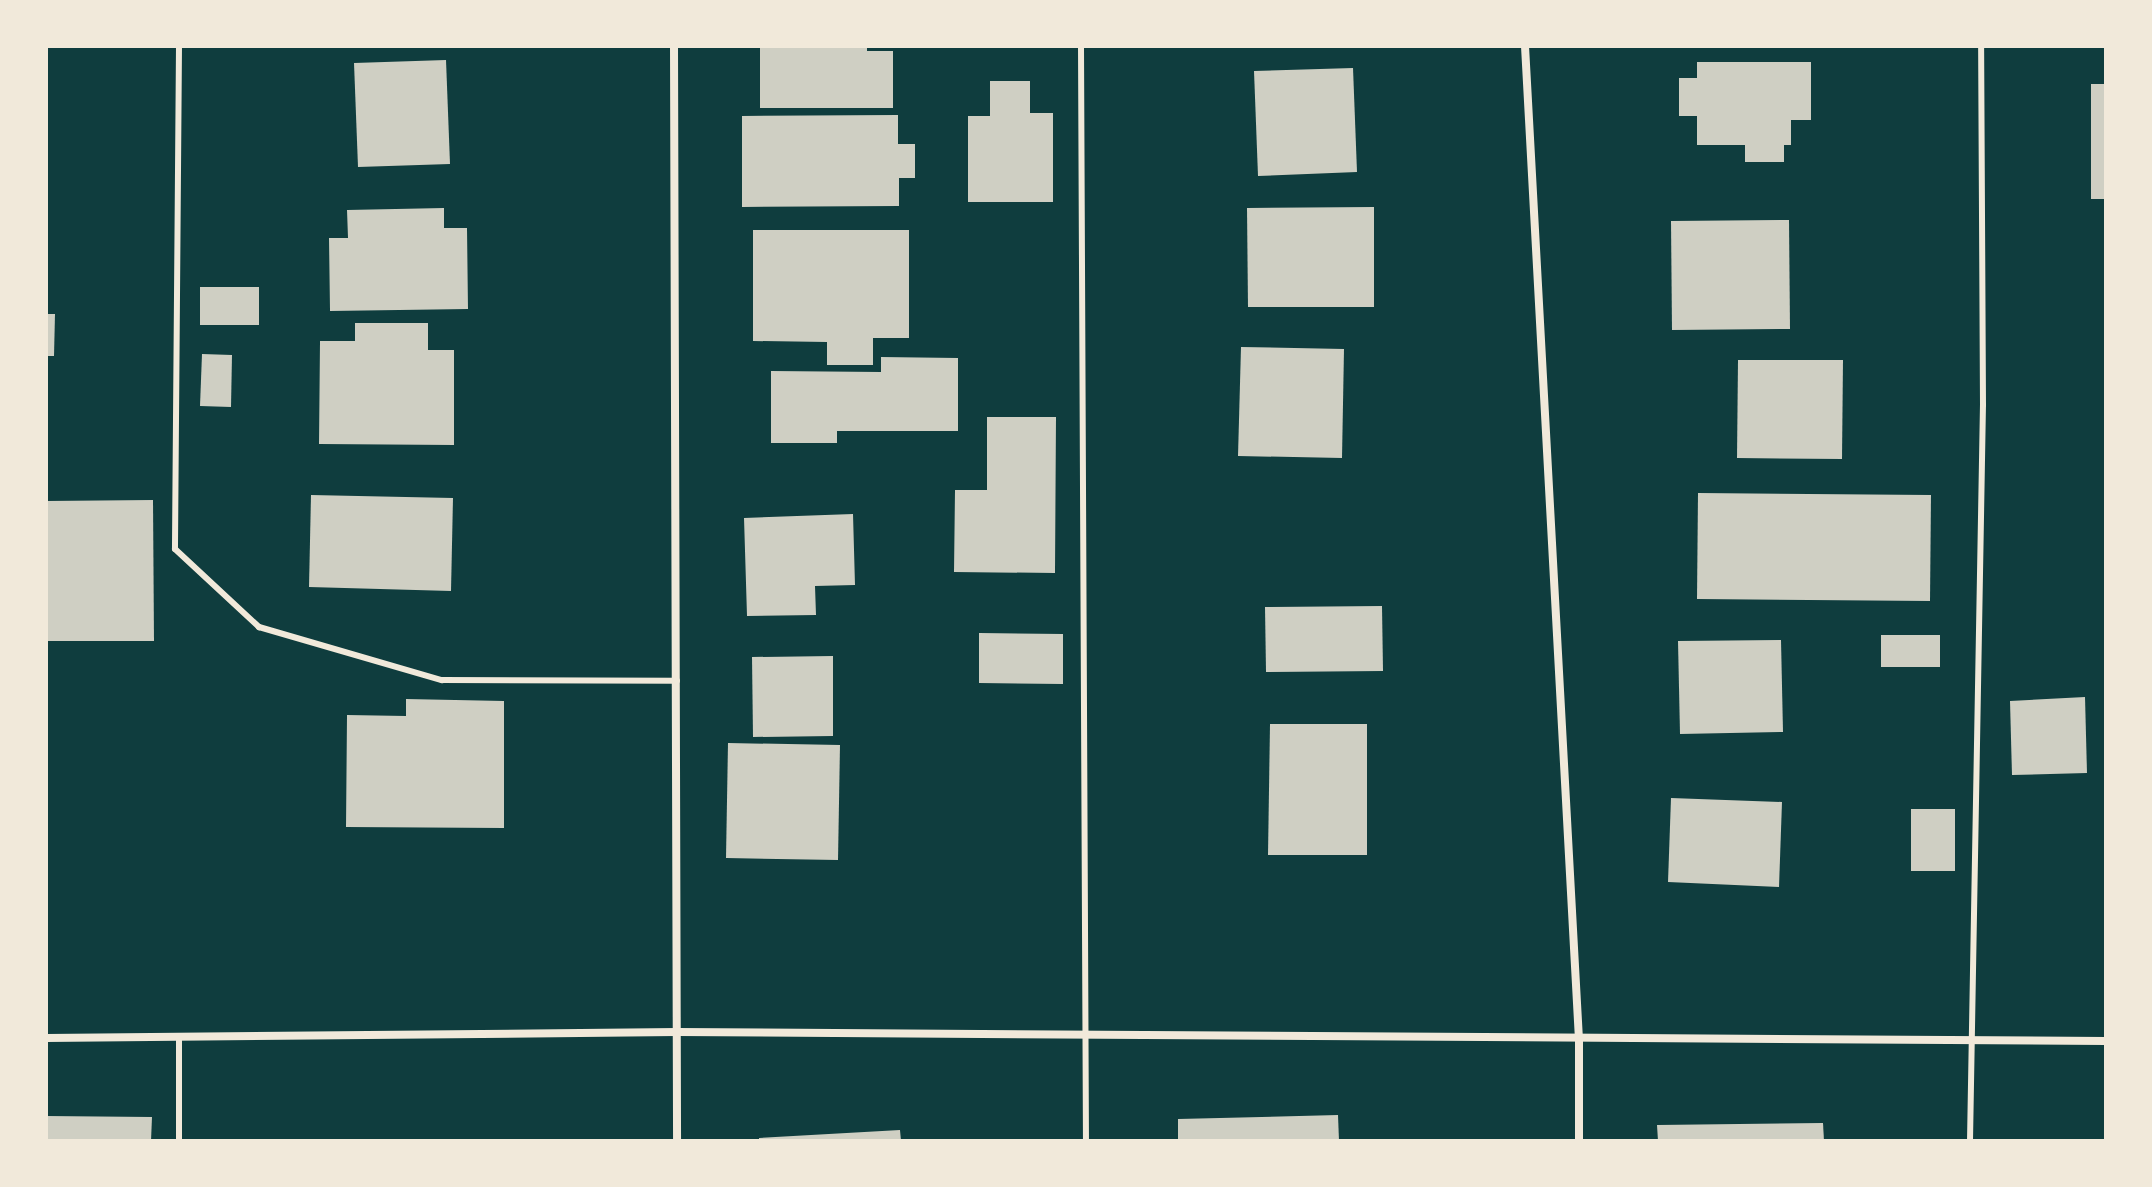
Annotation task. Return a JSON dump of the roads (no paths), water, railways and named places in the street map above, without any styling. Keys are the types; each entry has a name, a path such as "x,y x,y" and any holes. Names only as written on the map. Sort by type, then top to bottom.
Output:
{"street":[{"path":"674,46 677,1141"},
{"path":"1525,46 1579,1041 1579,1141"},
{"path":"46,1038 677,1032 1579,1041 2106,1041"}],"lane":[{"path":"179,46 175,549 259,627 442,680 677,681"},
{"path":"1081,46 1086,1141"},
{"path":"1970,1141 1983,405 1981,46"},
{"path":"179,1038 179,1141"}]}
